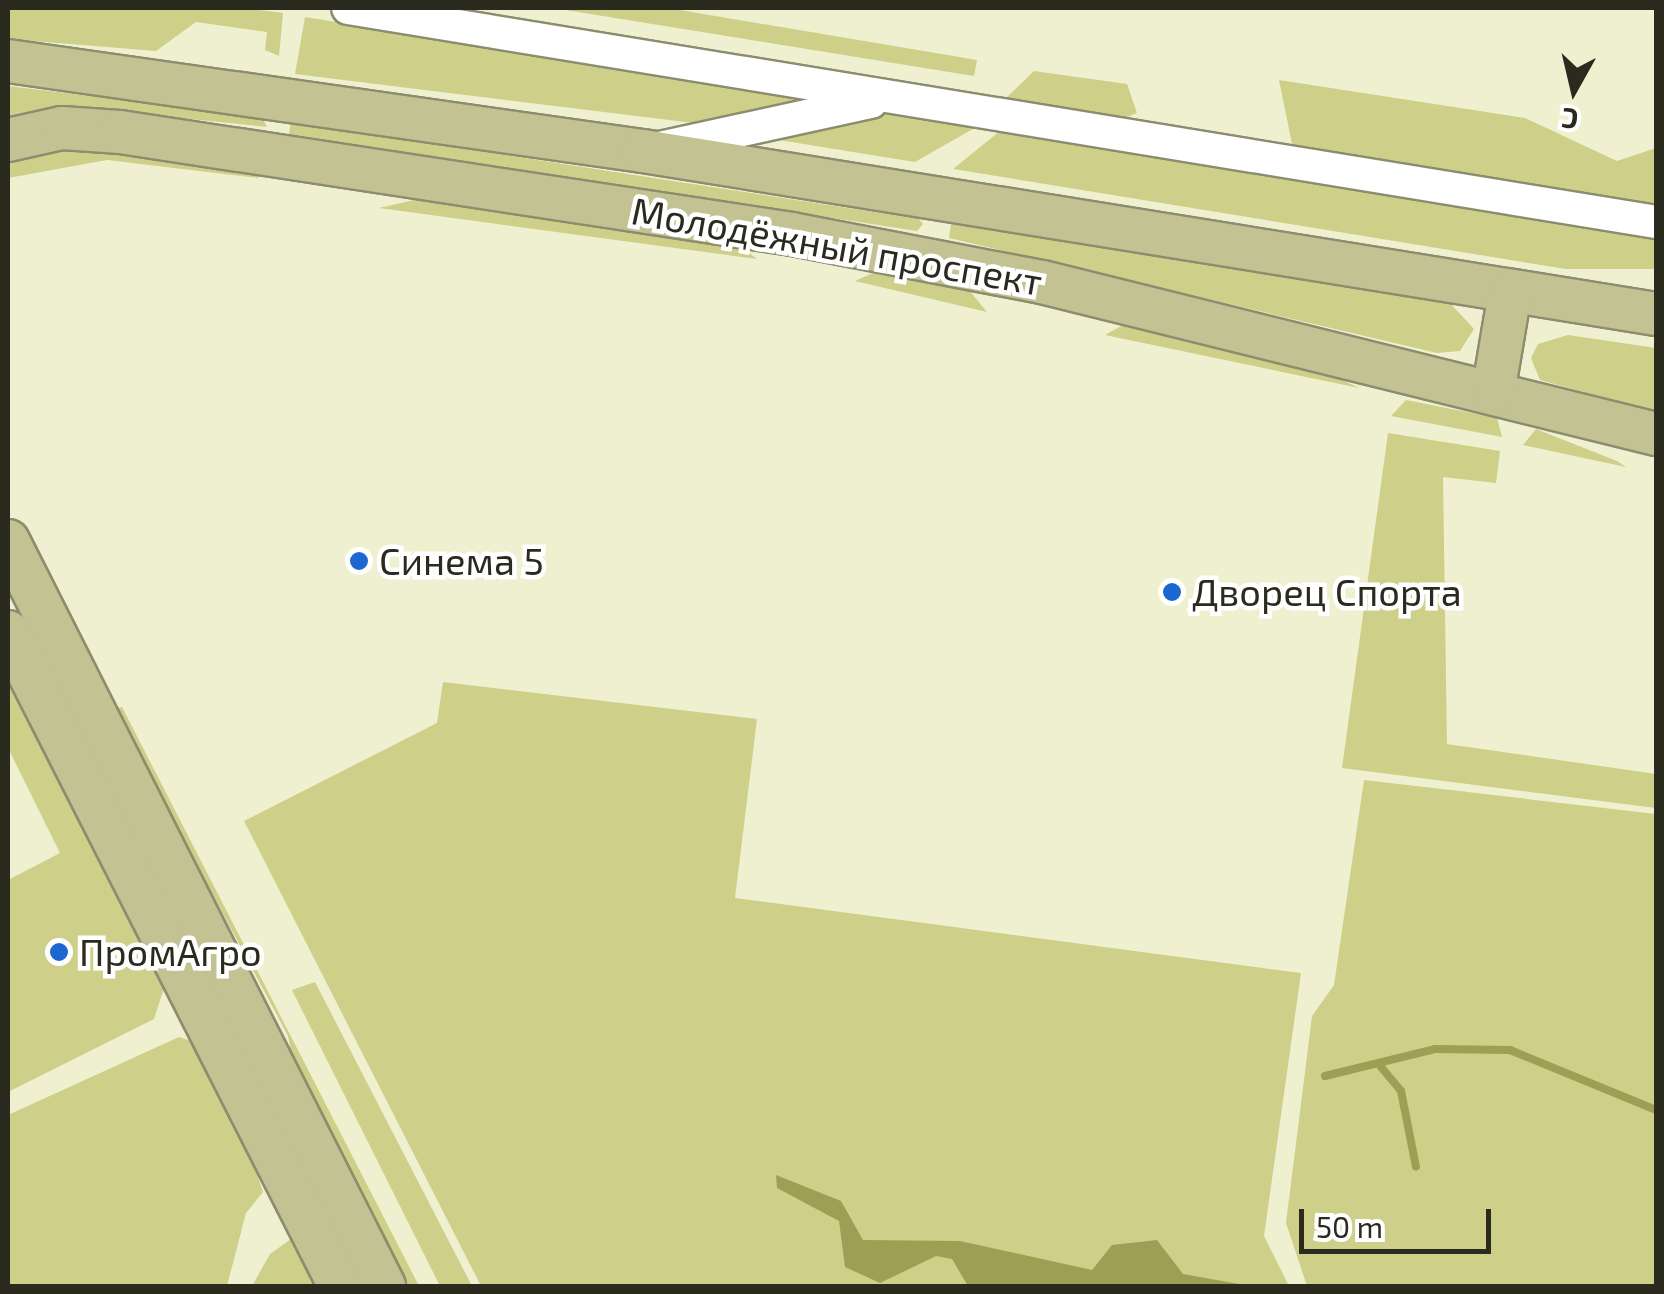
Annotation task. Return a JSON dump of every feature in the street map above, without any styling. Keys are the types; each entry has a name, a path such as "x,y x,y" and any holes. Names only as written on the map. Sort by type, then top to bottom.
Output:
{"main road":[{"name":"Молодёжный проспект","path":"8,61 643,151 1656,314"},
{"name":"Молодёжный проспект","path":"8,140 62,128 120,132 792,234 1042,282 1656,434"},
{"path":"1493,393 1510,292"},
{"path":"8,541 384,1286"},
{"path":"8,632 340,1286"}],"street":[{"path":"348,8 1656,222"},
{"path":"643,151 890,98"}],"green space":[{"path":"8,8 244,8 283,13 279,56 265,50 267,32 196,22 156,51 8,39"},
{"path":"553,8 668,8 977,60 974,76"},
{"path":"305,17 822,100 710,125 295,74"},
{"path":"1034,71 1127,84 1137,113 1122,119 1001,103"},
{"path":"1279,80 1525,118 1617,161 1656,148 1656,207 1293,149"},
{"path":"8,86 262,117 267,127 93,109 45,108 8,121"},
{"path":"894,113 978,126 915,162 761,137"},
{"path":"291,122 919,219 923,224 917,231 289,134"},
{"path":"1000,131 1656,237 1656,269 1566,269 953,169"},
{"path":"72,144 259,169 258,178 107,160 8,178 8,161"},
{"path":"423,198 744,249 757,259 379,208"},
{"path":"951,224 1449,302 1474,329 1460,351 1437,353 949,238"},
{"path":"873,273 969,290 987,312 855,281"},
{"path":"1125,324 1338,378 1359,388 1105,335"},
{"path":"1568,335 1656,348 1656,412 1540,380 1531,358 1538,344"},
{"path":"1406,400 1497,418 1502,437 1391,416"},
{"path":"1536,429 1617,461 1626,467 1523,445"},
{"path":"1388,433 1500,451 1496,483 1443,477 1447,744 1656,774 1656,808 1342,768"},
{"name":"ПромАгро","path":"8,681 165,985 154,1019 8,1092 8,880 60,853 8,748"},
{"path":"443,682 757,719 735,898 1301,973 1264,1236 1289,1286 481,1286 244,821 437,723"},
{"path":"122,707 419,1286 402,1286 295,1073 288,1036 114,709"},
{"path":"1364,780 1656,814 1656,1286 1307,1286 1286,1223 1312,1016 1334,985"},
{"path":"315,982 472,1286 440,1286 292,990"},
{"path":"179,1037 194,1042 238,1118 263,1192 246,1213 227,1286 8,1286 8,1115"},
{"path":"291,1239 317,1286 252,1286 270,1254"}],"shaded area":[{"path":"776,1175 841,1201 863,1240 960,1241 1092,1270 1112,1245 1157,1240 1183,1274 1250,1286 968,1286 952,1259 936,1256 880,1283 845,1267 839,1221 777,1188"}],"waterway":[{"path":"1325,1076 1435,1049 1510,1050 1656,1110"},
{"path":"1381,1067 1401,1091 1416,1167"}],"place":[{"name":"Синема 5","path":"359,561"},
{"name":"Дворец Спорта","path":"1172,592"},
{"name":"ПромАгро","path":"59,952"}]}
